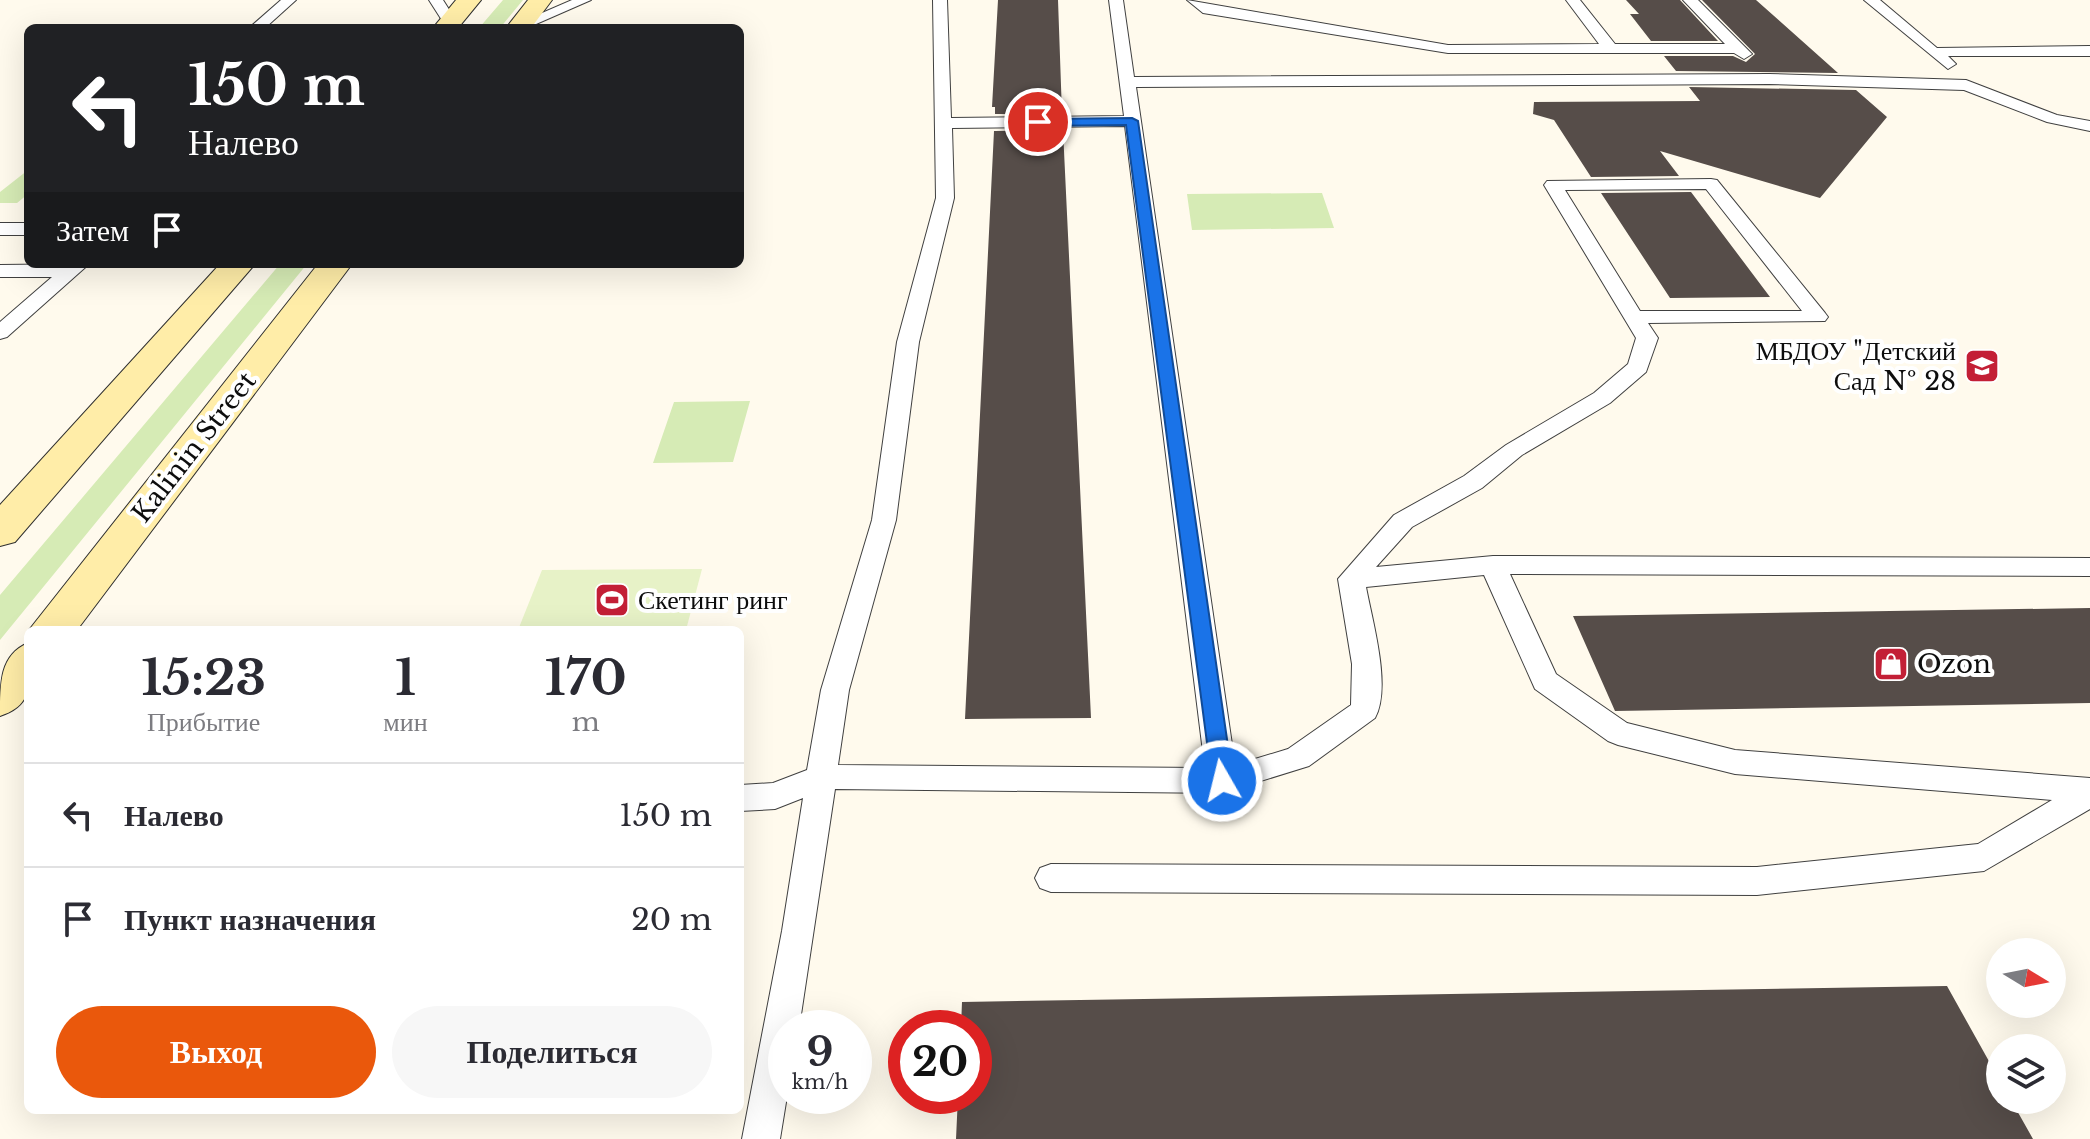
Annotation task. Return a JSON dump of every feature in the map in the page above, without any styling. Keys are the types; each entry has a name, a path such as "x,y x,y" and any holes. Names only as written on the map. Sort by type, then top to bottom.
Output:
{"main road":[{"path":"448,24 469,0"},
{"path":"520,24 540,0"},
{"path":"0,532 234,268"},
{"name":"Kalinin Street","path":"55,626 332,268"},
{"path":"0,697 24,666"}],"lane":[{"path":"261,24 289,0"},
{"path":"436,0 447,24"},
{"path":"525,24 584,0"},
{"path":"761,1139 799,931 835,690 884,520 908,342 945,198 940,0"},
{"path":"1116,0 1130,82 1132,121 1222,781"},
{"path":"1194,0 1203,9 1448,49 1738,48"},
{"path":"1573,0 1611,49"},
{"path":"1690,0 1769,79"},
{"path":"1871,0 1938,52 1966,85"},
{"path":"1938,52 2090,51"},
{"path":"1130,82 1769,79 1966,85 2053,119 2090,126"},
{"path":"945,123 1132,121"},
{"path":"1351,579 1403,521 1473,482 1514,450 1602,398 1638,367 1647,338 1634,317 1553,185 1711,184 1818,317 1634,317"},
{"path":"0,271 76,268"},
{"path":"0,333 76,268"},
{"path":"1351,579 1493,565 2090,567"},
{"path":"1493,565 1545,681 1618,733 1735,762 2090,792"},
{"path":"744,798 775,796 821,777 1222,781 1298,758 1365,710 1366,664 1351,579"},
{"path":"1051,878 1757,881 1984,857 2090,792"}],"green space":[{"path":"503,0 523,0 503,24 482,24"},
{"path":"24,173 24,197 17,203 0,203 0,192"},
{"path":"1322,193 1334,228 1192,230 1187,194"},
{"path":"277,268 304,268 0,640 0,595"},
{"path":"750,401 733,462 653,463 674,402"},
{"name":"Скетинг ринг","path":"702,569 687,626 520,626 542,570"}],"building":[{"path":"998,0 1058,0 1062,114 995,114 995,107 992,107"},
{"path":"1626,0 1680,0 1718,41 1651,41 1630,14 1639,14"},
{"path":"1702,0 1756,0 1838,73 1676,71 1664,56 1733,56 1746,62 1755,54"},
{"path":"1689,87 1856,90 1887,117 1820,198 1660,151 1679,176 1591,177 1554,120 1533,114 1534,102 1700,101"},
{"path":"1063,130 1091,718 965,719 994,131"},
{"path":"1691,192 1770,297 1670,298 1601,193"},
{"path":"2090,608 2090,703 1615,711 1573,616"},
{"path":"1947,986 1986,1056 1986,1114 2019,1114 2033,1139 956,1139 957,1114 992,1114 992,1010 962,1010 962,1002"}],"place":[{"name":"МБДОУ \"Детский Сад № 28","path":"1982,366"},
{"name":"Скетинг ринг","path":"612,600"},
{"name":"Ozon","path":"1891,664"}],"route":[{"path":"1038,122 1132,121 1222,781"}]}
